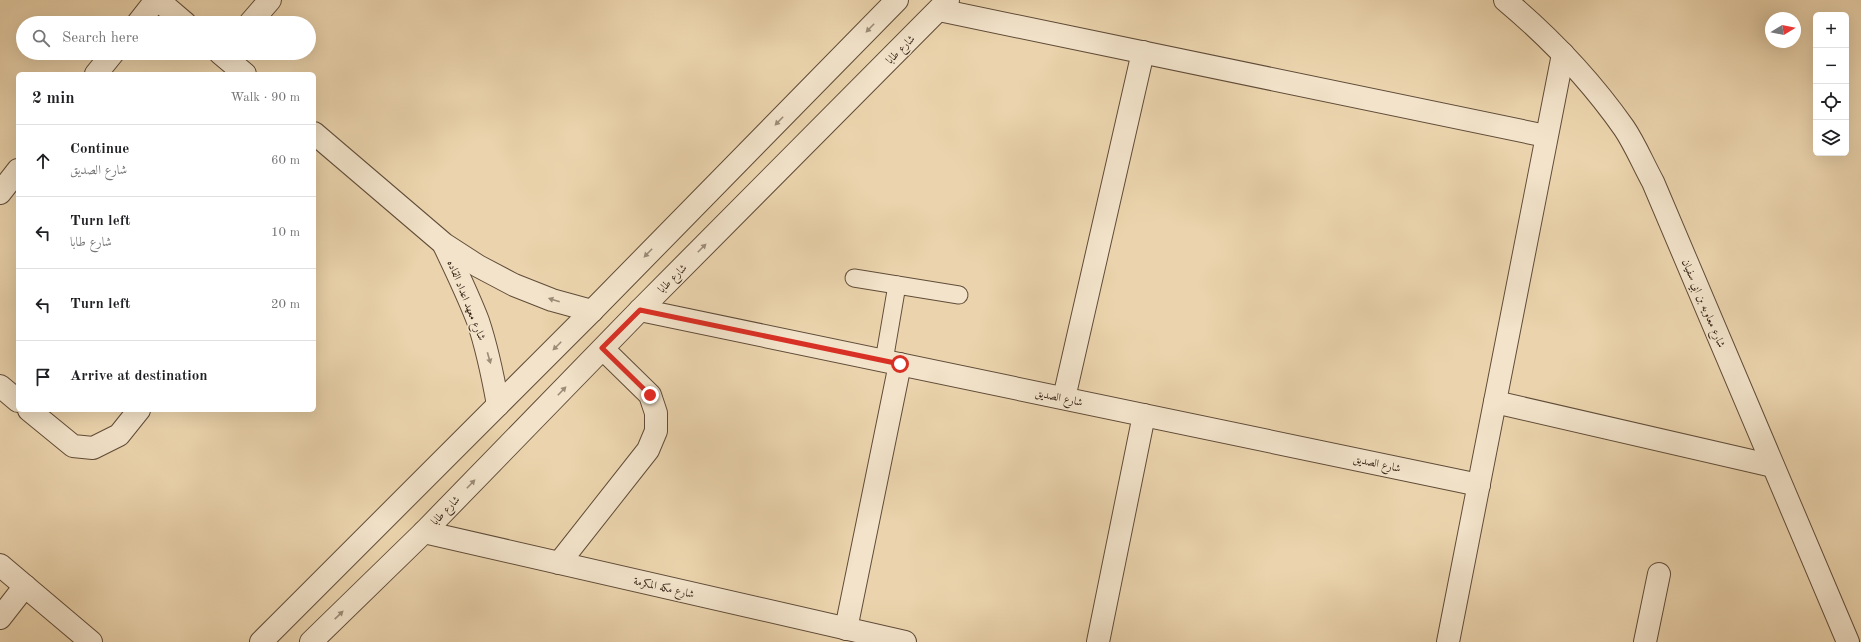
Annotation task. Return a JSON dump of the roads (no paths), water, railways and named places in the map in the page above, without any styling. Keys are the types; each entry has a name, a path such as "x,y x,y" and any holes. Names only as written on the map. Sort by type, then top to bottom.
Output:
{"street":[{"path":"144,16 157,0 176,16"},
{"path":"256,16 270,0"},
{"path":"265,641 897,0"},
{"name":"شارع معاويه بن ابي سفيان","path":"1508,1 1563,54 1596,91 1625,129 1653,182 1773,466 1837,632 1848,642"},
{"path":"943,5 1143,52 1546,136"},
{"name":"شارع طابا","path":"311,642 424,532 602,348 943,5"},
{"path":"1064,398 1143,52"},
{"path":"1448,642 1563,54"},
{"path":"98,72 107,60"},
{"path":"230,60 243,72"},
{"name":"شارع معهد اعداد القاده","path":"316,135 444,244 478,266 514,285 552,300 592,311"},
{"path":"0,193 16,173"},
{"name":"شارع معهد اعداد القاده","path":"444,244 462,282 478,322 490,363 498,405"},
{"name":"شارع الصديق","path":"640,310 1478,484"},
{"path":"559,563 648,450 656,431 656,413 650,395 602,348"},
{"path":"846,629 892,362"},
{"path":"0,386 16,399"},
{"path":"1495,402 1773,466"},
{"path":"31,412 73,446 93,448 119,435 137,412"},
{"path":"1098,642 1144,415"},
{"name":"شارع مكه المكرمة","path":"424,532 905,642"},
{"path":"0,565 90,642"},
{"path":"1645,642 1660,574"},
{"path":"0,618 25,586"}],"lane":[{"path":"854,278 959,295"},
{"path":"892,362 897,285"}]}
